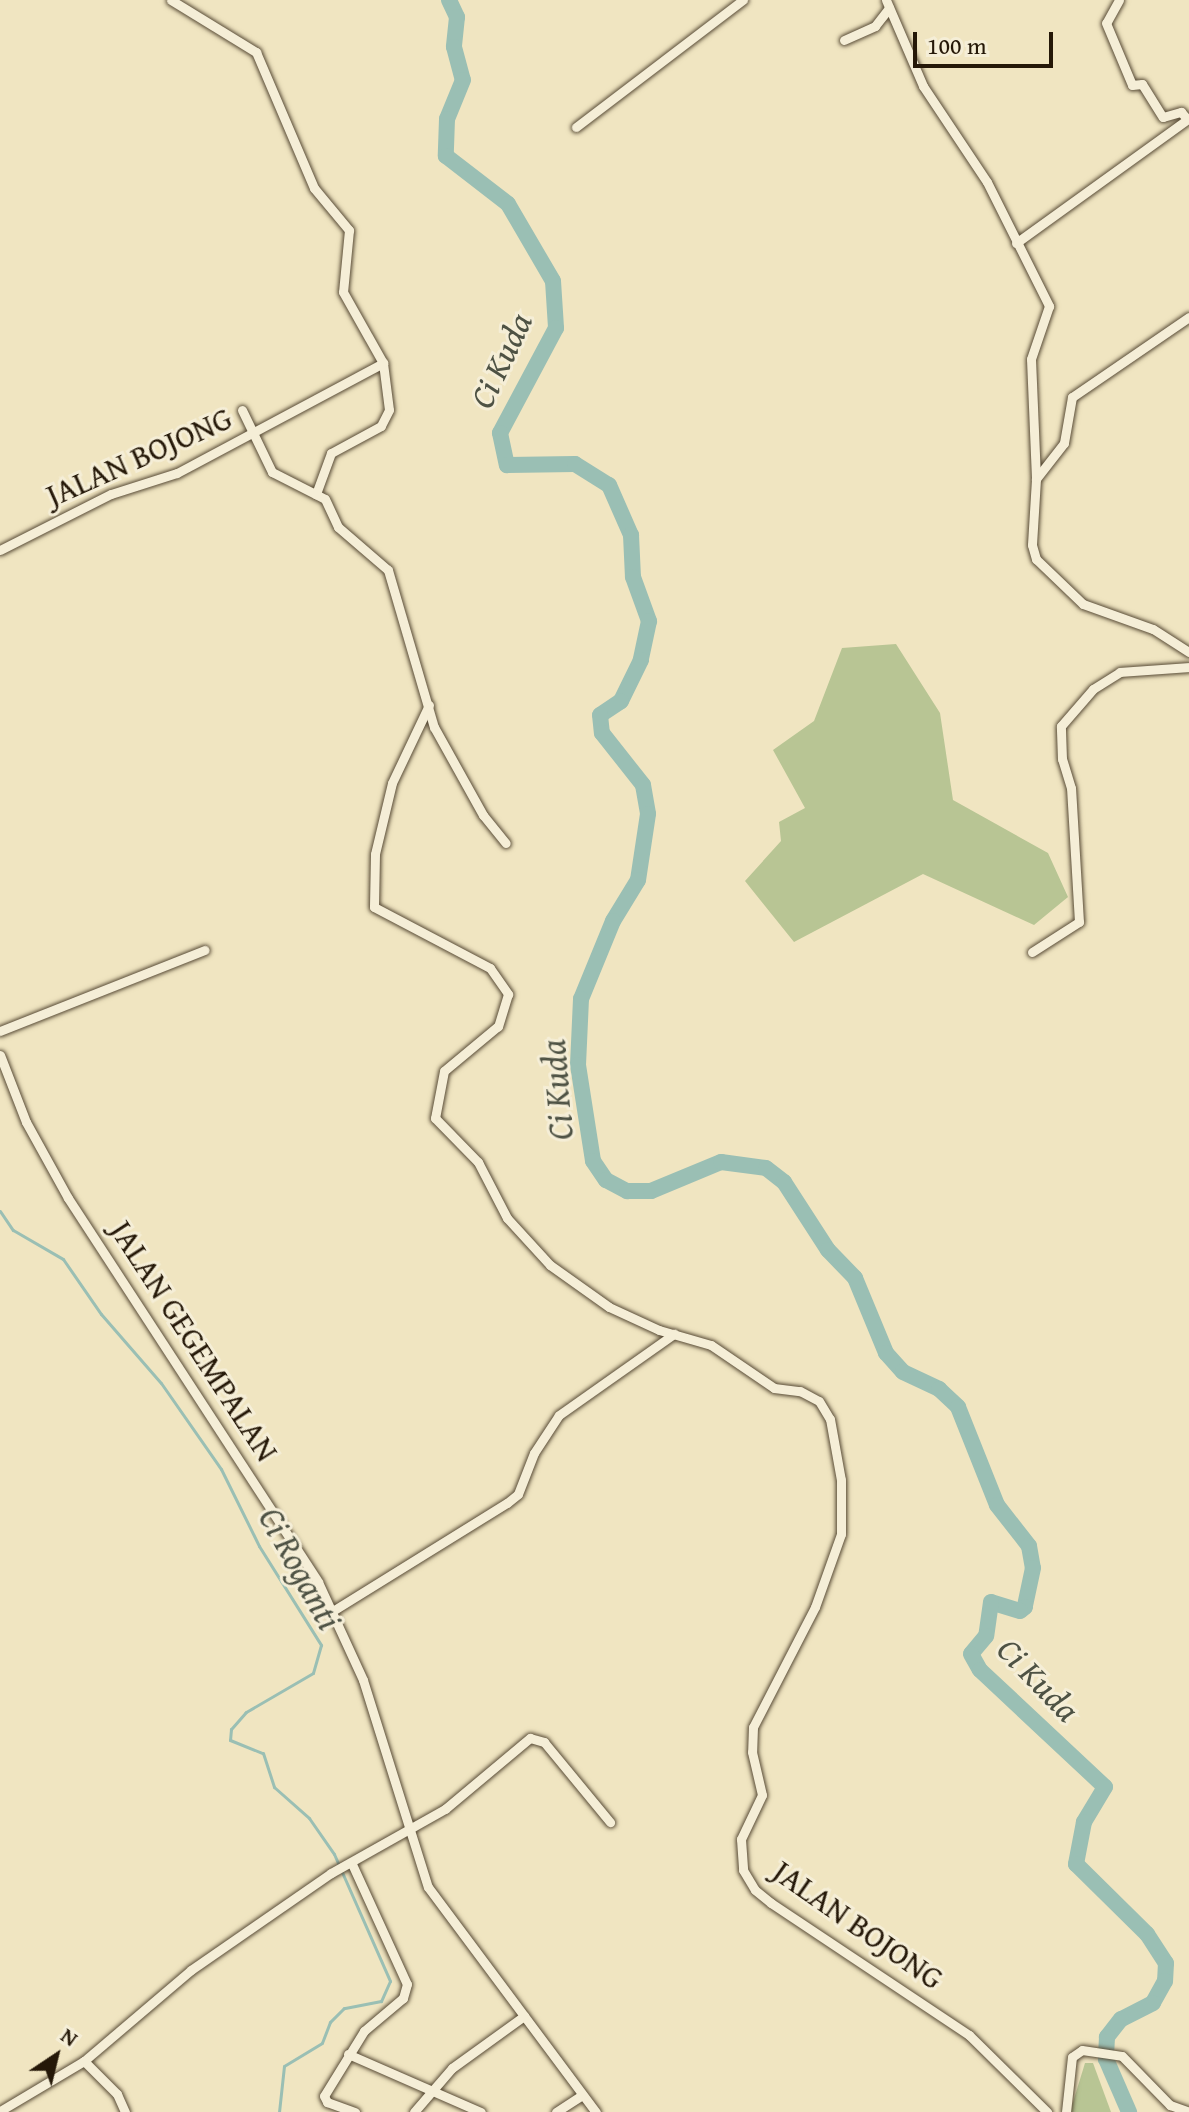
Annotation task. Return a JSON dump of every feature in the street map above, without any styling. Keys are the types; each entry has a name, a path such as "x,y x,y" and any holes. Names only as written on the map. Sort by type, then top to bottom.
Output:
{"street":[{"path":"171,0 245,43 262,62 314,188 349,230 343,292 383,363 386,420 337,447 316,494 328,503 338,527 388,570 405,639 442,746 492,829 506,843"},
{"path":"576,127 743,0"},
{"path":"1016,243 1188,119 1181,112 1163,117 1142,84 1132,85 1106,23 1119,0"},
{"path":"844,40 875,26 888,4"},
{"path":"888,4 923,86 987,182 1049,306 1031,359 1036,559 1090,609 1153,629 1189,652"},
{"path":"1036,479 1064,443 1072,397 1189,317"},
{"name":"JALAN BOJONG","path":"0,550 111,494 177,473 383,363"},
{"name":"JALAN BOJONG","path":"242,410 256,433 272,472 299,491 316,494"},
{"path":"1032,952 1079,922 1071,788 1062,759 1061,726 1093,689 1120,672 1189,667"},
{"name":"JALAN BOJONG","path":"429,705 392,783 375,854 374,907 490,968 508,994 498,1026 444,1071 435,1118 469,1150 507,1218 550,1265 609,1307 674,1334 711,1345 774,1388 800,1391 819,1401 826,1408 836,1443 841,1534 815,1607 753,1727 752,1752 762,1795 741,1839 743,1870 755,1890 771,1903 969,2035 1047,2112"},
{"path":"0,1031 205,950"},
{"name":"JALAN GEGEMPALAN","path":"0,1055 26,1122 68,1198 243,1461 331,1612 363,1680 428,1887 596,2112"},
{"path":"331,1612 507,1503 518,1494 534,1453 559,1415 674,1334"},
{"path":"1,2111 84,2061 191,1970 331,1873 410,1831 534,1737 544,1742 610,1822"},
{"path":"349,1866 407,1984 403,1998 364,2031 324,2100 355,2112"},
{"path":"414,2112 429,2092 524,2016"},
{"path":"1066,2112 1072,2057 1082,2050 1108,2051 1132,2063 1170,2105 1189,2112"},
{"path":"348,2054 429,2092 481,2112"},
{"path":"84,2061 117,2094 125,2112"},
{"path":"556,2112 582,2095"}],"green space":[{"path":"896,644 940,713 953,800 1048,853 1068,897 1034,925 923,874 794,942 745,881 781,841 779,822 805,808 773,750 814,721 842,648"},
{"path":"1085,2063 1093,2063 1111,2112 1070,2112"}],"waterway":[{"name":"Ci Kuda","path":"449,0 457,17 454,47 463,80 447,119 446,156 508,204 553,281 556,328 500,433 507,465 575,464 609,485 631,535 633,577 649,621 641,660 621,701 600,715 602,733 643,785 648,814 638,880 613,921 581,999 578,1065 593,1161 606,1180 627,1191 651,1191 721,1162 766,1168 784,1182 828,1250 855,1278 886,1353 903,1372 939,1389 958,1407 997,1505 1029,1546 1033,1568 1025,1607 1020,1611 991,1602 986,1636 971,1654 980,1670 1105,1787 1084,1822 1076,1864 1147,1934 1166,1963 1165,1981 1153,2003 1121,2019 1107,2037 1106,2059 1129,2112"},
{"name":"Ci Roganti","path":"0,1211 13,1230 63,1259 101,1314 161,1383 221,1469 259,1546 321,1645 313,1673 246,1712 231,1729 230,1740 263,1753 274,1787 309,1818 334,1854 390,1981 381,2001 344,2008 330,2022 322,2043 284,2066 279,2112"}]}
